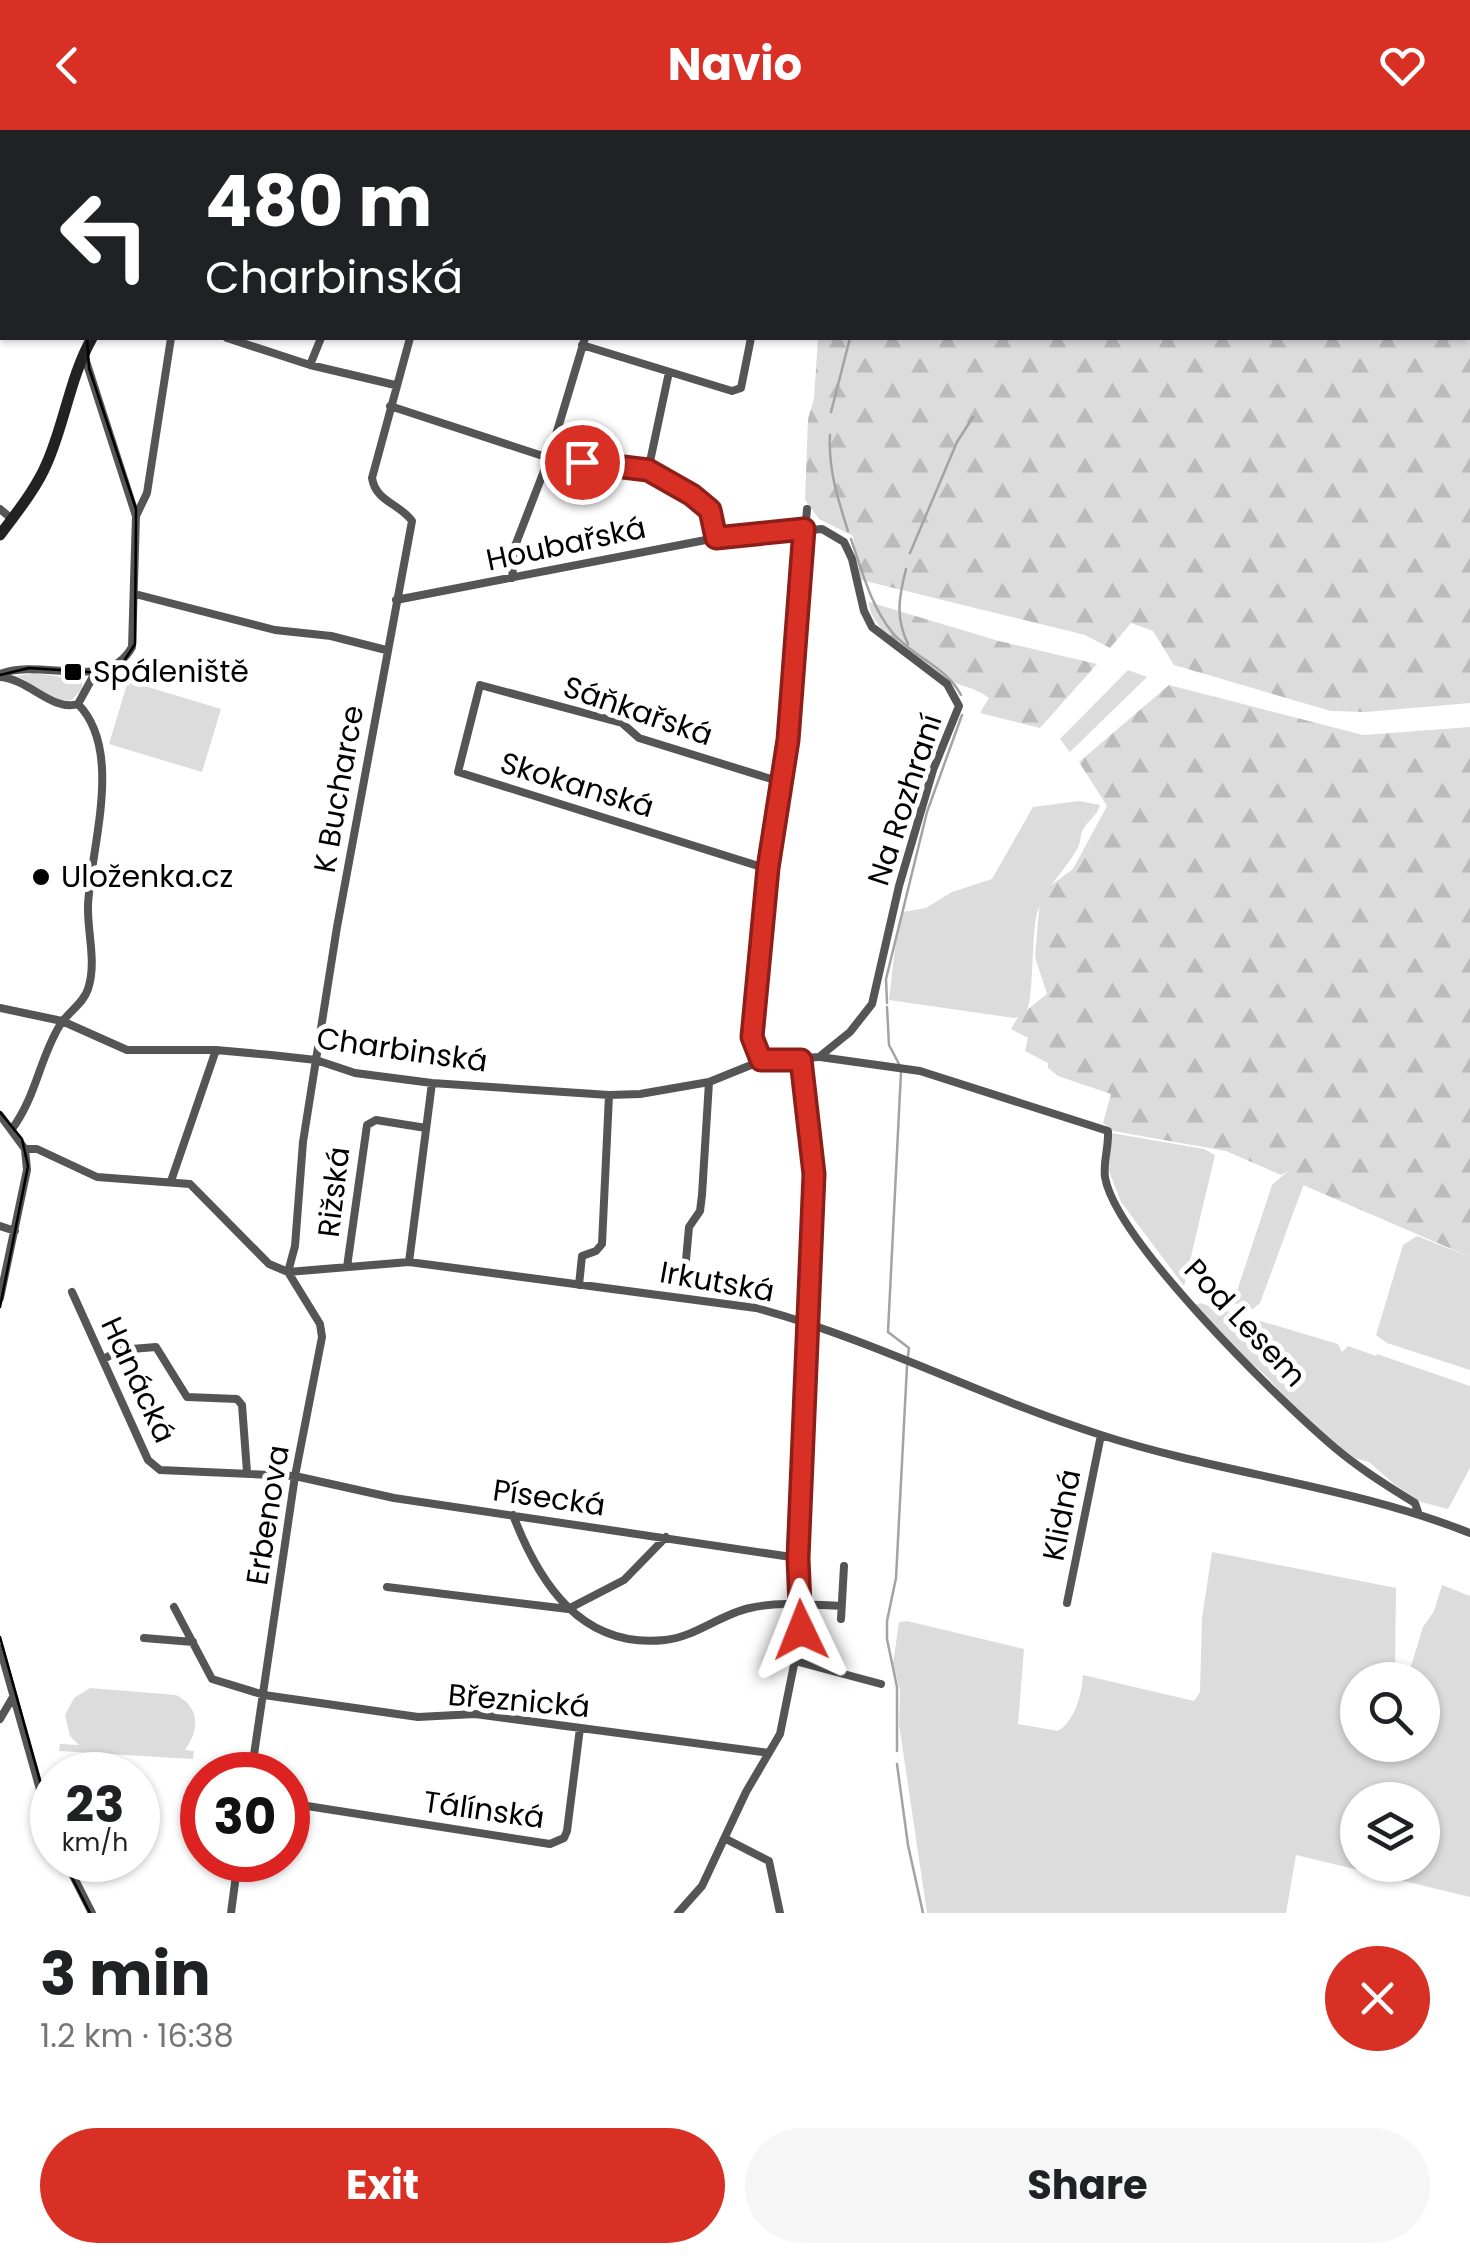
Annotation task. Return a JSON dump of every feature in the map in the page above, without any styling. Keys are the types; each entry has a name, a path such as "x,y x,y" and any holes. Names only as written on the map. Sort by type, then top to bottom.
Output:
{"street":[{"path":"0,535 48,462 91,340"},
{"path":"136,516 147,493 171,340"},
{"path":"233,340 396,385"},
{"path":"310,364 319,340"},
{"name":"K Bucharce","path":"288,1272 295,1246 303,1142 316,1060 412,521 404,509 382,499 374,490 372,478 409,340"},
{"path":"512,578 515,546 549,458 584,341 732,391 740,388 751,340"},
{"path":"0,675 17,667 110,670 132,648 136,516 84,354"},
{"path":"648,470 668,372"},
{"path":"390,406 549,458 648,470 702,502 710,510 716,538"},
{"path":"0,509 12,519"},
{"path":"761,1060 752,1037 768,868 788,740 808,509"},
{"name":"Houbařská","path":"396,600 716,538 804,529"},
{"name":"Na Rozhraní","path":"804,529 822,529 844,542 872,627 947,684 959,706 933,770 898,886 872,1004 850,1032 819,1057"},
{"path":"135,594 276,630 331,636 386,650"},
{"path":"0,675 25,683 68,707 78,704 95,672"},
{"name":"Sáňkařská","path":"480,685 622,724 639,738 781,782"},
{"name":"Skokanská","path":"480,685 458,772 768,868"},
{"path":"12,1129 28,1106 62,1021 81,1003 91,976 88,905 102,785 101,754 88,715 78,704"},
{"name":"Charbinská","path":"0,1008 62,1021 128,1050 216,1050 316,1060 355,1073 432,1083 609,1095 640,1094 709,1082 761,1060 801,1060"},
{"path":"171,1181 216,1050"},
{"path":"678,1913 702,1886 746,1792 780,1734 801,1630 798,1558 814,1174 801,1060 819,1057"},
{"name":"Pod Lesem","path":"819,1057 920,1071 1108,1131 1105,1177 1120,1216 1180,1291 1216,1334 1326,1440 1415,1504 1418,1512"},
{"path":"686,1260 689,1227 700,1211 709,1082"},
{"path":"409,1262 432,1083"},
{"path":"579,1285 582,1256 596,1252 602,1244 609,1095"},
{"path":"0,1115 25,1148 27,1170 0,1298"},
{"name":"Rižská","path":"347,1267 367,1125 376,1120 426,1128"},
{"path":"25,1148 37,1149 97,1178 190,1184 269,1264 288,1272"},
{"path":"0,1226 15,1231"},
{"name":"Irkutská","path":"288,1272 409,1262 756,1308 809,1322 1100,1435 1418,1512 1470,1533"},
{"name":"Erbenova","path":"255,1752 295,1476 322,1338 320,1324 288,1272"},
{"name":"Hanácká","path":"72,1292 154,1466 174,1472 295,1476"},
{"path":"104,1359 118,1350 156,1347 187,1397 237,1399 242,1405 247,1472"},
{"name":"Klidná","path":"1066,1603 1100,1435"},
{"name":"Písecká","path":"295,1476 394,1498 798,1558"},
{"path":"513,1516 544,1582 568,1610 624,1638 667,1640 744,1609 800,1604 841,1606"},
{"path":"387,1586 568,1610 624,1580 666,1536"},
{"path":"841,1619 844,1566"},
{"name":"Březnická","path":"174,1607 212,1679 264,1695 418,1717 476,1714 769,1753"},
{"path":"144,1638 192,1642"},
{"path":"0,1648 30,1756"},
{"path":"795,1662 881,1684"},
{"path":"0,1719 13,1697"},
{"name":"Tálínská","path":"310,1806 550,1844 564,1838 566,1832 580,1728"},
{"path":"726,1839 769,1861 780,1913"},
{"path":"76,1882 92,1913"},
{"path":"231,1913 235,1882"}],"green space":[{"path":"818,340 1470,340 1470,703 1366,712 1331,711 1174,665 1153,631 1131,623 1110,648 1085,635 861,580 853,536 819,519 805,500 808,419 814,399"},
{"path":"869,602 999,641 1097,664 1040,728 980,713 989,698 942,677 901,649 878,625"},
{"path":"1128,670 1147,677 1070,752 1060,739"},
{"path":"35,673 77,679 82,682 82,689 72,700 65,701 16,676"},
{"path":"128,681 221,709 202,772 109,744"},
{"path":"1169,685 1363,735 1470,727 1470,1257 1303,1185 1302,1176 1288,1171 1281,1175 1226,1151 1113,1131 1103,1123 1111,1094 1058,1076 1048,1068 1048,1063 1025,1051 1028,1038 1011,1029 1018,1017 1047,994 1035,957 1040,899 1073,869 1107,806 1079,762"},
{"path":"1079,801 1100,805 1082,832 1074,855 1039,907 1029,1004 1024,1014 1014,1018 889,1000 903,912 926,908 952,892 992,879 1033,807"},
{"path":"1111,1133 1204,1149 1215,1155 1184,1286 1121,1202 1109,1171"},
{"path":"1288,1171 1305,1181 1260,1303 1253,1309 1233,1303 1272,1185"},
{"path":"1417,1236 1470,1257 1470,1370 1387,1343 1376,1335 1403,1245"},
{"path":"1200,1303 1338,1344 1342,1352 1348,1346 1470,1386 1470,1468 1448,1509 1421,1502 1369,1462 1355,1458 1314,1428 1196,1310"},
{"path":"1212,1552 1396,1588 1395,1662 1340,1662 1340,1762 1440,1762 1440,1662 1412,1662 1442,1585 1470,1596 1470,1897 1408,1882 1440,1882 1440,1782 1340,1782 1340,1866 1296,1855 1286,1913 927,1913 899,1724 900,1691 893,1663 899,1622 1024,1649 1018,1724 1058,1731 1073,1714 1083,1675 1194,1701 1200,1692 1202,1618"},
{"path":"90,1688 176,1695 193,1712 195,1727 185,1750 194,1752 180,1752 180,1758 160,1757 160,1752 59,1751 60,1744 79,1745 70,1736 65,1715 74,1698"}],"waterway":[{"path":"831,412 849,340"},
{"path":"910,553 957,442 973,417"},
{"path":"830,435 832,472 848,531"},
{"path":"851,539 878,611 892,632 947,676 961,695"},
{"path":"906,569 900,607 908,644"},
{"path":"887,1003 886,979 927,812 962,715"},
{"path":"887,1007 889,1045 899,1064"},
{"path":"901,1072 888,1332 909,1348 908,1356"},
{"path":"897,1751 897,1687 887,1621 896,1578 907,1366"},
{"path":"897,1764 908,1845 923,1913"}],"tram line":[{"path":"0,675 29,668 105,673 122,664 135,644 136,509 89,368 87,340"},
{"path":"0,1112 22,1139 28,1166 0,1307"},
{"path":"0,1637 32,1752"},
{"path":"74,1882 90,1913"}],"place":[{"name":"Spáleniště","path":"73,672"},
{"name":"Uloženka.cz","path":"41,877"}],"route":[{"path":"582,462 648,470 710,510 716,538 804,529 788,740 768,868 752,1037 761,1060 801,1060 814,1174 798,1558 801,1630"}]}
